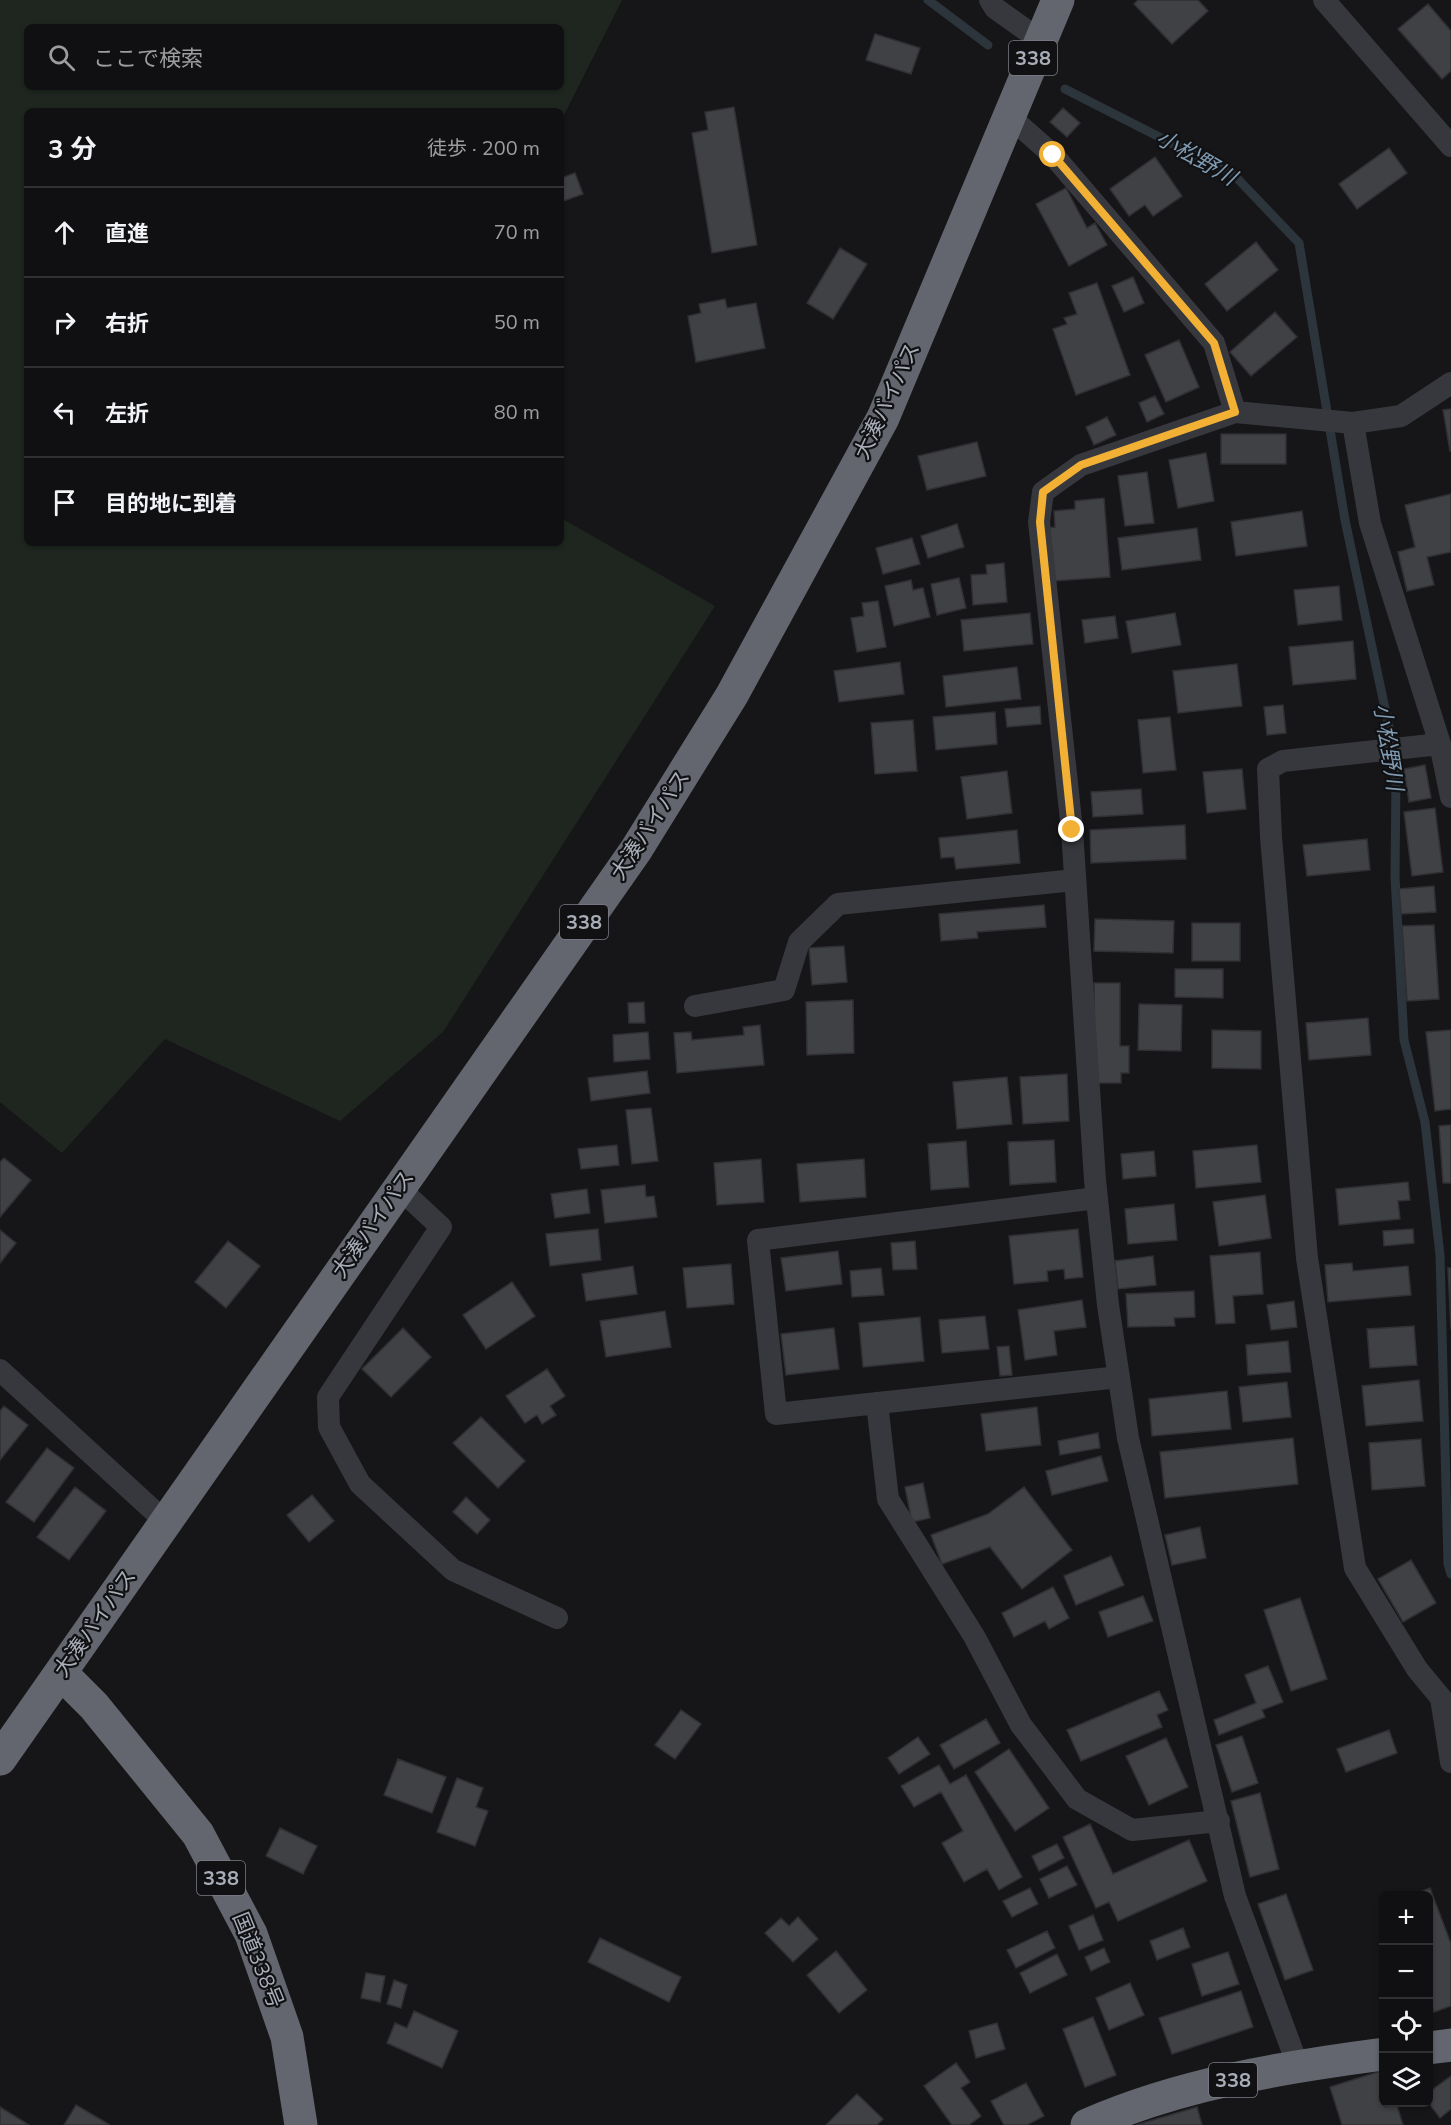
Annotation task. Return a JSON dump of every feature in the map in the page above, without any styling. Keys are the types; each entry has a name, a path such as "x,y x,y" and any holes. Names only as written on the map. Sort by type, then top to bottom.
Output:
{"highway":[{"name":"大湊バイパス","path":"0,1759 636,850 732,695 883,418 1058,0"},
{"name":"国道338号","path":"61,1673 94,1706 198,1834 251,1934 287,2037 301,2125"},
{"path":"1433,2047 1451,2045"},
{"name":"338","path":"1087,2125 1182,2092 1298,2066 1379,2055"}],"street":[{"path":"990,0 994,8 1041,41"},
{"path":"1324,0 1451,146"},
{"path":"1009,116 1053,155 1214,343 1235,412"},
{"path":"1298,2066 1235,1896 1128,1438 1097,1198 1072,830 1040,522 1043,492 1081,465 1235,412 1347,423 1401,416 1451,383"},
{"path":"1347,423 1371,524 1440,744 1451,796"},
{"path":"1440,744 1282,761 1268,769 1271,837 1307,1258 1355,1568 1417,1670 1446,1691 1451,1762"},
{"path":"695,1006 784,990 799,942 838,904 1075,880"},
{"path":"399,1188 441,1227 328,1397 329,1427 360,1484 453,1570 557,1618"},
{"path":"1097,1198 758,1240 776,1414 1119,1377"},
{"path":"0,1370 166,1522"},
{"path":"877,1403 888,1499 974,1636 1021,1725 1077,1799 1132,1830 1219,1821"}],"shaded area":[{"path":"0,0 622,0 564,115 564,108 24,108 24,546 564,546 564,520 715,606 443,1032 340,1121 165,1039 62,1153 0,1102"}],"building":[{"path":"1138,0 1198,0 1208,11 1172,44 1134,4"},
{"path":"1428,4 1451,31 1451,71 1442,79 1398,29"},
{"path":"875,34 920,48 911,74 866,60"},
{"path":"734,107 757,245 712,253 692,133 708,130 705,112"},
{"path":"1063,108 1080,123 1067,137 1050,122"},
{"path":"1389,148 1407,173 1357,209 1339,184"},
{"path":"1155,157 1182,196 1153,216 1145,205 1129,216 1110,189"},
{"path":"575,173 583,194 564,201 564,177"},
{"path":"1066,188 1087,228 1095,223 1107,245 1069,266 1036,204"},
{"path":"1256,242 1278,270 1227,311 1205,284"},
{"path":"840,248 867,264 833,319 807,303"},
{"path":"1133,277 1144,303 1124,312 1112,286"},
{"path":"1097,283 1130,375 1076,395 1053,329 1067,324 1064,318 1077,314 1069,293"},
{"path":"725,299 727,308 756,303 765,348 696,362 688,316 701,313 699,304"},
{"path":"1275,312 1297,337 1251,376 1230,352"},
{"path":"1179,340 1199,387 1166,402 1145,355"},
{"path":"1155,396 1164,414 1147,422 1139,403"},
{"path":"1451,409 1451,451 1450,451 1443,410"},
{"path":"1107,417 1116,435 1094,445 1086,427"},
{"path":"1221,434 1286,434 1286,464 1221,464"},
{"path":"977,442 986,476 927,490 918,456"},
{"path":"1206,453 1214,501 1178,508 1169,460"},
{"path":"1147,472 1154,523 1125,526 1118,476"},
{"path":"1451,494 1451,552 1427,557 1434,585 1407,591 1398,552 1415,547 1405,505"},
{"path":"1104,498 1110,577 1053,581 1049,528 1055,527 1054,511 1075,509 1075,501"},
{"path":"1302,511 1307,546 1236,556 1231,522"},
{"path":"957,524 964,547 928,558 921,536"},
{"path":"1197,528 1201,560 1122,570 1118,538"},
{"path":"912,538 920,564 883,574 876,548"},
{"path":"1004,563 1007,602 973,605 971,575 987,574 986,565"},
{"path":"959,578 966,608 937,615 931,584"},
{"path":"911,580 913,590 923,588 930,617 894,626 885,586"},
{"path":"1339,586 1342,620 1298,625 1294,590"},
{"path":"878,601 886,647 857,652 851,618 864,616 862,603"},
{"path":"1030,613 1033,644 964,651 961,620"},
{"path":"1175,613 1181,645 1132,653 1126,621"},
{"path":"1115,616 1118,638 1085,643 1082,620"},
{"path":"1353,641 1356,679 1293,685 1289,647"},
{"path":"900,662 904,694 839,702 834,671"},
{"path":"1237,664 1242,706 1178,713 1173,671"},
{"path":"1017,667 1021,699 946,707 943,676"},
{"path":"1283,705 1286,733 1267,735 1264,707"},
{"path":"1040,706 1041,724 1007,727 1005,709"},
{"path":"995,712 997,744 936,750 933,717"},
{"path":"1170,717 1176,770 1143,773 1138,720"},
{"path":"913,720 917,771 875,774 871,723"},
{"path":"1425,765 1431,798 1409,802 1404,769"},
{"path":"1242,769 1246,809 1207,813 1203,772"},
{"path":"1007,771 1012,813 967,819 961,777"},
{"path":"1141,789 1143,814 1093,817 1091,792"},
{"path":"1435,808 1443,872 1412,876 1404,812"},
{"path":"1185,825 1186,859 1091,863 1090,830"},
{"path":"1017,830 1020,863 956,869 954,857 941,858 939,838"},
{"path":"1367,839 1370,870 1307,876 1303,845"},
{"path":"1434,886 1436,912 1401,914 1399,889"},
{"path":"1044,905 1046,927 977,932 978,938 941,941 939,914"},
{"path":"1095,919 1174,921 1173,953 1094,951"},
{"path":"1192,923 1240,923 1240,961 1192,961"},
{"path":"1434,925 1439,999 1407,1001 1402,926"},
{"path":"844,946 847,982 812,985 809,948"},
{"path":"1175,969 1223,969 1223,998 1175,997"},
{"path":"1094,983 1120,983 1120,1046 1129,1046 1129,1073 1121,1073 1121,1083 1095,1083"},
{"path":"853,1000 854,1053 807,1055 806,1002"},
{"path":"644,1002 645,1023 629,1023 628,1003"},
{"path":"1139,1004 1182,1005 1181,1051 1138,1050"},
{"path":"1368,1018 1371,1055 1309,1060 1306,1023"},
{"path":"760,1025 764,1065 677,1073 674,1033 691,1032 692,1040 744,1035 743,1027"},
{"path":"1212,1030 1261,1031 1261,1069 1212,1068"},
{"path":"1451,1030 1451,1109 1435,1111 1426,1032"},
{"path":"648,1032 650,1059 614,1062 613,1035"},
{"path":"647,1071 650,1093 591,1101 588,1078"},
{"path":"1067,1074 1069,1121 1023,1124 1020,1077"},
{"path":"1007,1077 1012,1124 957,1129 953,1082"},
{"path":"651,1108 658,1161 632,1164 626,1110"},
{"path":"1451,1125 1451,1183 1443,1183 1439,1126"},
{"path":"1054,1140 1056,1182 1010,1185 1008,1142"},
{"path":"966,1141 969,1187 931,1190 928,1144"},
{"path":"617,1145 619,1165 581,1169 578,1149"},
{"path":"1257,1145 1261,1182 1196,1188 1193,1151"},
{"path":"1154,1151 1156,1176 1123,1179 1121,1154"},
{"path":"4,1158 31,1180 0,1217 0,1162"},
{"path":"761,1159 764,1202 717,1205 714,1163"},
{"path":"864,1159 866,1197 800,1202 797,1164"},
{"path":"1408,1182 1410,1200 1398,1201 1400,1219 1339,1225 1336,1189"},
{"path":"645,1185 646,1197 654,1196 657,1217 605,1223 601,1190"},
{"path":"587,1189 590,1213 555,1218 551,1194"},
{"path":"1265,1195 1271,1238 1219,1246 1213,1202"},
{"path":"1174,1204 1177,1240 1128,1244 1125,1209"},
{"path":"598,1229 601,1260 550,1266 546,1234"},
{"path":"1078,1229 1083,1277 1065,1279 1064,1269 1047,1271 1048,1281 1014,1284 1009,1236"},
{"path":"1413,1229 1414,1243 1384,1246 1383,1231"},
{"path":"0,1230 16,1243 0,1263"},
{"path":"228,1241 260,1266 226,1308 195,1282"},
{"path":"915,1241 917,1269 893,1270 891,1243"},
{"path":"838,1251 842,1284 786,1291 781,1258"},
{"path":"1260,1252 1263,1294 1233,1296 1235,1323 1216,1324 1210,1256"},
{"path":"1153,1256 1156,1285 1118,1289 1115,1261"},
{"path":"1352,1263 1353,1271 1408,1266 1411,1295 1328,1302 1325,1265"},
{"path":"731,1264 734,1304 687,1308 683,1268"},
{"path":"633,1266 637,1294 586,1301 582,1274"},
{"path":"881,1268 884,1295 852,1297 850,1271"},
{"path":"1448,1268 1451,1268 1451,1329"},
{"path":"512,1282 535,1316 486,1349 463,1315"},
{"path":"1194,1291 1195,1317 1174,1318 1175,1326 1128,1327 1126,1294"},
{"path":"1082,1300 1086,1327 1054,1331 1057,1355 1025,1360 1018,1310"},
{"path":"1294,1301 1297,1327 1271,1330 1267,1305"},
{"path":"665,1311 671,1347 606,1357 600,1321"},
{"path":"985,1316 989,1349 942,1353 939,1320"},
{"path":"920,1317 924,1361 863,1367 859,1323"},
{"path":"1414,1326 1417,1365 1370,1368 1367,1329"},
{"path":"403,1328 431,1357 391,1397 362,1369"},
{"path":"834,1328 839,1369 786,1375 781,1334"},
{"path":"1288,1341 1291,1372 1248,1375 1246,1345"},
{"path":"1009,1346 1012,1375 1000,1376 997,1347"},
{"path":"547,1369 565,1396 550,1406 556,1415 542,1424 537,1415 525,1423 506,1396"},
{"path":"1419,1380 1423,1421 1366,1426 1362,1386"},
{"path":"1287,1382 1291,1417 1243,1422 1239,1387"},
{"path":"1227,1391 1231,1429 1152,1436 1149,1399"},
{"path":"4,1406 28,1425 0,1460 0,1411"},
{"path":"1037,1407 1041,1445 986,1451 981,1414"},
{"path":"481,1417 525,1461 498,1488 453,1443"},
{"path":"1098,1433 1100,1448 1060,1455 1058,1441"},
{"path":"1293,1438 1298,1484 1165,1498 1160,1452"},
{"path":"1421,1439 1425,1486 1372,1490 1369,1443"},
{"path":"47,1448 74,1468 34,1522 6,1502"},
{"path":"1101,1456 1108,1481 1052,1495 1046,1471"},
{"path":"923,1483 930,1518 912,1522 905,1487"},
{"path":"75,1487 106,1511 69,1560 37,1537"},
{"path":"1024,1487 1072,1550 1022,1589 990,1547 942,1564 931,1535 988,1514"},
{"path":"312,1495 334,1521 309,1542 287,1515"},
{"path":"466,1497 490,1520 477,1534 453,1512"},
{"path":"1200,1527 1206,1558 1172,1565 1165,1535"},
{"path":"1111,1556 1124,1585 1076,1605 1064,1576"},
{"path":"1411,1560 1436,1603 1403,1622 1378,1579"},
{"path":"1053,1587 1069,1618 1049,1629 1045,1621 1014,1637 1002,1613"},
{"path":"1143,1596 1153,1621 1108,1637 1099,1612"},
{"path":"1300,1598 1327,1679 1291,1691 1264,1610"},
{"path":"1268,1666 1283,1702 1262,1710 1265,1717 1219,1735 1214,1720 1256,1703 1245,1675"},
{"path":"1159,1691 1168,1710 1157,1715 1162,1727 1081,1761 1067,1730"},
{"path":"681,1710 701,1724 675,1759 655,1745"},
{"path":"986,1719 1000,1743 954,1769 940,1745"},
{"path":"1389,1730 1397,1753 1346,1772 1337,1749"},
{"path":"1242,1736 1258,1783 1232,1792 1216,1745"},
{"path":"918,1737 930,1754 899,1774 888,1758"},
{"path":"1166,1738 1188,1787 1149,1805 1126,1756"},
{"path":"1009,1749 1049,1808 1015,1831 975,1772"},
{"path":"398,1759 446,1777 432,1813 384,1795"},
{"path":"939,1765 950,1784 966,1775 1022,1877 999,1890 987,1869 964,1882 942,1843 963,1831 941,1792 914,1807 901,1786"},
{"path":"457,1778 483,1788 476,1807 488,1811 475,1846 437,1832"},
{"path":"1260,1793 1279,1869 1250,1877 1231,1801"},
{"path":"1090,1824 1113,1874 1189,1840 1207,1881 1118,1921 1109,1902 1096,1908 1063,1837"},
{"path":"280,1828 317,1846 303,1874 266,1856"},
{"path":"1057,1844 1064,1858 1039,1871 1032,1856"},
{"path":"1067,1866 1077,1885 1049,1898 1040,1879"},
{"path":"1030,1888 1038,1904 1012,1917 1003,1901"},
{"path":"1286,1894 1313,1970 1285,1980 1258,1904"},
{"path":"1433,1896 1451,1944 1451,2006 1434,2012"},
{"path":"1093,1915 1103,1940 1079,1950 1069,1926"},
{"path":"798,1917 818,1939 793,1962 765,1933 781,1918 789,1926"},
{"path":"1183,1928 1190,1947 1157,1960 1150,1941"},
{"path":"1047,1931 1055,1948 1016,1968 1007,1950"},
{"path":"600,1938 681,1977 669,2002 588,1962"},
{"path":"1104,1948 1110,1962 1091,1971 1085,1957"},
{"path":"836,1951 867,1990 839,2013 807,1975"},
{"path":"1228,1952 1239,1984 1202,1996 1192,1964"},
{"path":"1057,1954 1067,1975 1030,1993 1020,1973"},
{"path":"366,1973 385,1976 380,2002 361,1998"},
{"path":"394,1980 407,1985 401,2008 387,2004"},
{"path":"1130,1983 1144,2015 1109,2030 1096,1998"},
{"path":"1241,1991 1253,2027 1172,2054 1159,2018"},
{"path":"414,2011 458,2031 442,2068 387,2043 395,2023 407,2028"},
{"path":"1093,2017 1116,2075 1085,2087 1063,2029"},
{"path":"997,2023 1005,2049 976,2058 969,2031"},
{"path":"956,2063 970,2082 961,2088 981,2116 969,2125 952,2125 924,2086"},
{"path":"1379,2072 1379,2107 1398,2107 1403,2125 1342,2125 1330,2087"},
{"path":"1451,2076 1451,2109 1440,2118 1432,2107 1433,2089"},
{"path":"1026,2083 1044,2116 1027,2125 1004,2125 991,2101"},
{"path":"857,2094 883,2119 877,2125 826,2125"},
{"path":"76,2105 110,2125 64,2125"},
{"path":"0,2107 29,2125 0,2125"},
{"path":"1197,2107 1202,2125 1136,2125"}],"waterway":[{"name":"小松野川","path":"928,0 988,45"},
{"name":"小松野川","path":"1065,89 1234,175 1299,243 1345,520 1390,732 1396,777 1395,877 1404,1040 1425,1122 1440,1255 1448,1564 1451,1574"}],"route":[{"path":"1053,155 1214,343 1235,412 1081,465 1043,492 1040,522 1047,605 1072,830"}]}
